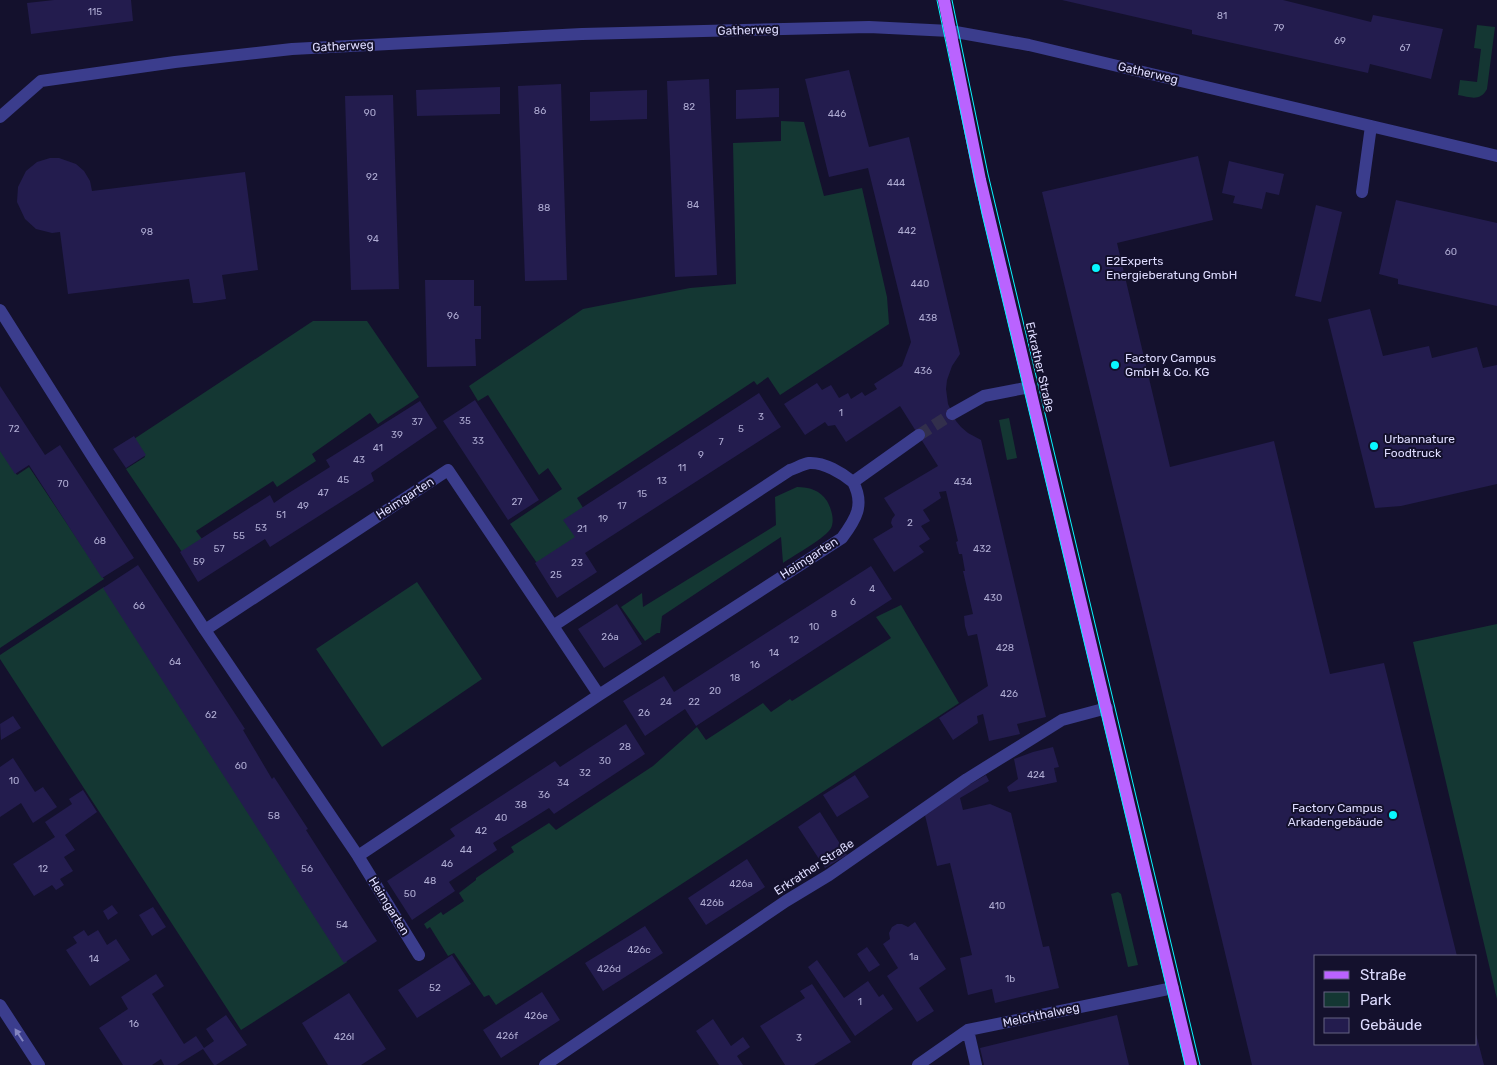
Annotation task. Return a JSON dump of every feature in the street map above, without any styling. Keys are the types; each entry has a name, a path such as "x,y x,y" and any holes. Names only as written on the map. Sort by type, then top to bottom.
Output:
{"main road":[{"name":"Erkrather Straße","path":"944,0 980,180 1191,1065"}],"street":[{"name":"Gatherweg","path":"0,117 41,81 175,62 292,49 630,33 869,27 950,31 1029,46 1497,156"},
{"path":"1362,192 1370,126"},
{"name":"Heimgarten","path":"0,310 205,630 358,856 419,955"},
{"path":"952,414 984,396 1030,387"},
{"path":"553,626 790,470 809,463 825,466 841,472 853,482 919,435"},
{"name":"Heimgarten","path":"205,630 448,470 599,695"},
{"name":"Heimgarten","path":"358,856 599,695 842,538 853,523 858,510 859,493 853,482"},
{"name":"Erkrather Straße","path":"545,1065 786,901 829,875 967,779 1062,720 1107,708"},
{"name":"Melchthalweg","path":"918,1065 968,1030 1173,988"},
{"path":"0,1005 39,1065"},
{"path":"968,1030 976,1065"}],"green space":[{"path":"1477,25 1495,27 1487,89 1478,97 1458,95 1460,80 1477,82 1481,49 1474,48"},
{"path":"781,121 804,122 824,196 862,188 887,297 889,324 780,395 768,377 757,385 754,381 577,498 585,511 577,537 537,563 510,524 562,489 548,468 539,475 488,395 478,401 469,386 583,309 690,288 736,284 733,143 781,141"},
{"path":"313,321 367,321 419,397 378,424 370,413 312,454 316,461 277,487 273,481 196,531 202,539 182,552 126,469 145,457 134,439"},
{"path":"1009,418 1017,458 1007,460 999,420"},
{"path":"0,450 17,475 29,467 104,579 0,648"},
{"path":"797,487 814,490 827,501 833,518 828,532 783,563 781,537 662,616 660,633 645,641 621,607 642,593 643,607 776,525 775,497"},
{"path":"417,582 482,679 382,747 316,649"},
{"path":"104,587 347,962 241,1030 0,659 0,655"},
{"path":"901,605 959,703 496,1005 489,995 484,997 454,953 448,956 430,927 427,929 424,924 441,912 443,915 464,901 459,893 476,878 514,852 511,847 549,823 556,830 653,766 697,727 706,740 763,703 771,712 790,699 792,701 891,638 876,617"},
{"path":"1497,624 1497,999 1413,642"},
{"path":"1118,892 1121,894 1138,965 1128,967 1111,894"}],"building":[{"path":"54,0 131,0 133,21 31,34 27,3"},
{"path":"1062,0 1283,0 1371,22 1373,15 1443,29 1431,79 1370,64 1368,73 1192,34 1192,30"},
{"path":"849,70 869,147 909,137 960,354 952,366 947,380 948,404 961,427 981,440 1046,717 1017,724 1020,734 989,741 983,714 977,716 978,723 953,740 939,718 988,686 977,634 968,636 965,626 964,616 973,614 963,571 965,571 962,554 959,554 956,542 958,541 946,491 939,492 941,498 923,510 930,521 921,526 930,539 919,546 924,552 894,572 873,539 893,527 891,523 895,515 884,498 938,466 900,406 846,442 835,425 828,426 825,422 805,435 784,404 817,383 822,390 831,385 839,398 848,393 851,399 862,392 865,396 877,389 874,384 902,366 911,342 868,168 829,177 805,79"},
{"path":"709,79 717,275 675,277 667,81"},
{"path":"561,84 567,280 525,281 518,86"},
{"path":"500,87 500,114 417,116 416,90"},
{"path":"779,88 779,117 736,119 736,90"},
{"path":"647,90 647,119 590,121 590,92"},
{"path":"393,95 399,289 351,290 345,96"},
{"path":"1198,156 1213,220 1117,243 1170,467 1274,441 1330,674 1384,663 1457,955 1314,955 1314,1045 1477,1045 1477,1038 1484,1065 1252,1065 1042,192"},
{"path":"50,158 59,158 76,164 84,171 90,181 92,191 245,172 258,270 222,275 226,299 200,303 193,303 189,279 68,294 60,232 52,233 36,229 25,219 17,202 18,187 26,171 37,162"},
{"path":"1229,161 1284,174 1279,195 1266,192 1262,209 1233,203 1235,196 1222,193"},
{"path":"1396,200 1497,223 1497,306 1398,284 1398,279 1379,274"},
{"path":"1316,205 1342,212 1321,302 1295,296"},
{"path":"425,280 474,280 474,306 481,306 481,339 475,339 476,366 427,367"},
{"path":"1370,309 1383,356 1429,346 1432,358 1477,347 1483,368 1497,365 1497,484 1401,506 1375,508 1328,319"},
{"path":"0,386 45,455 60,445 134,558 102,578 29,465 15,474 0,451"},
{"path":"759,393 781,427 585,553 597,572 557,598 535,563 575,537 563,520"},
{"path":"475,400 539,500 508,520 443,421"},
{"path":"420,401 437,428 371,473 374,481 270,547 265,539 198,582 180,552 270,495 274,503 330,467 326,460"},
{"path":"134,436 146,455 126,468 113,449"},
{"path":"138,565 245,729 243,730 272,779 274,777 308,829 306,830 377,941 344,963 103,588"},
{"path":"871,566 892,599 696,726 685,709 645,736 623,701 664,676 674,692"},
{"path":"617,604 642,644 604,668 578,629"},
{"path":"13,716 21,728 1,740 0,724"},
{"path":"626,724 645,754 554,814 549,808 493,843 497,850 449,882 455,891 412,920 387,881 455,836 450,829 555,761 560,767"},
{"path":"1053,747 1059,767 1054,768 1057,782 1009,792 1007,787 1018,779 1014,759"},
{"path":"13,758 35,792 43,787 57,807 33,823 21,803 0,817 0,767"},
{"path":"855,775 869,797 837,817 823,795"},
{"path":"986,775 989,781 960,798 963,810 990,804 1011,813 1043,947 1049,946 1059,988 995,1003 992,989 968,995 960,958 972,955 950,863 937,866 924,811"},
{"path":"83,790 97,812 65,835 75,850 64,857 73,871 60,879 64,885 56,890 52,885 34,896 13,864 55,837 45,822 72,804 69,799"},
{"path":"820,812 847,855 825,868 798,827"},
{"path":"747,859 765,887 706,925 688,898"},
{"path":"112,905 118,913 108,920 103,911"},
{"path":"153,907 166,927 152,936 139,915"},
{"path":"915,922 946,969 919,988 934,1011 917,1022 887,976 898,968 883,944 890,939 889,933 892,927 902,924 908,927"},
{"path":"645,926 663,953 603,991 585,963"},
{"path":"84,930 88,936 98,930 107,945 116,939 130,960 90,986 66,950 77,943 73,937"},
{"path":"867,947 880,965 869,972 857,954"},
{"path":"452,955 471,984 417,1018 398,990"},
{"path":"817,960 844,998 868,981 879,997 883,994 893,1009 855,1036 808,967"},
{"path":"156,974 164,986 152,994 184,1044 196,1036 204,1048 214,1041 206,1029 226,1015 247,1045 216,1065 214,1065 203,1049 177,1065 164,1065 161,1059 152,1065 123,1065 99,1028 128,1009 121,997"},
{"path":"812,984 851,1042 814,1065 785,1065 760,1026 805,998 800,991"},
{"path":"542,992 560,1020 501,1058 483,1030"},
{"path":"349,993 386,1049 361,1065 328,1065 302,1023"},
{"path":"1117,1015 1129,1065 984,1065 980,1048"},
{"path":"713,1019 731,1046 743,1037 750,1047 737,1056 743,1065 719,1065 696,1031"}],"tunnel":[{"path":"919,435 952,414"}],"tram line":[{"path":"937,0 982,214 1185,1065"},
{"path":"952,0 988,174 1200,1065"}],"place":[{"name":"E2Experts Energieberatung GmbH","path":"1096,268"},
{"name":"Factory Campus GmbH & Co. KG","path":"1115,365"},
{"name":"Urbannature Foodtruck","path":"1374,446"},
{"name":"Factory Campus Arkadengebäude","path":"1393,815"}]}
